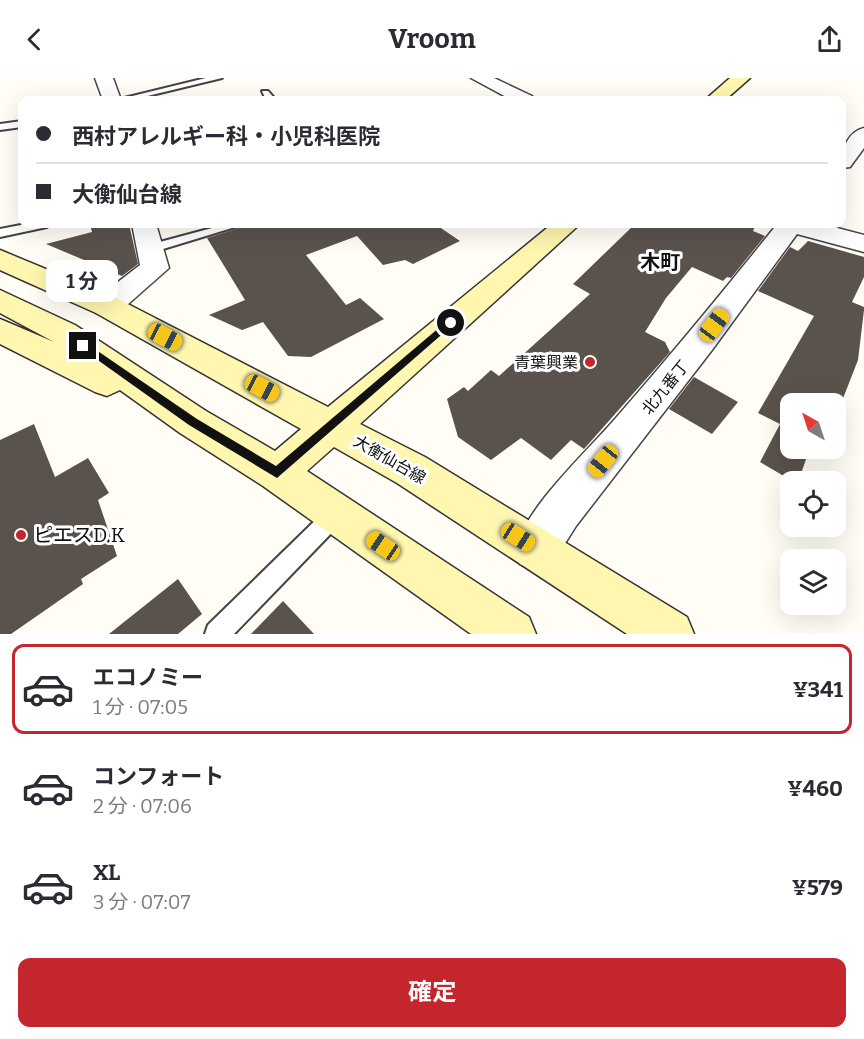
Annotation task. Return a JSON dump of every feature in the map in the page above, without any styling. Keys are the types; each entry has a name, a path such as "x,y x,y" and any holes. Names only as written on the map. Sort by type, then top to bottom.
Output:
{"main road":[{"path":"719,96 741,78"},
{"path":"277,473 562,228"},
{"name":"大衡仙台線","path":"0,259 107,306 331,425 411,470 670,634"},
{"path":"0,300 64,333 193,422 277,473 492,628"},
{"path":"0,330 193,422"}],"street":[{"path":"105,78 111,96"},
{"path":"480,78 517,96"},
{"path":"846,157 864,135"},
{"name":"北九番丁","path":"536,548 561,512 701,342 785,228"},
{"path":"807,228 864,244"},
{"path":"107,306 155,268 147,236"}],"lane":[{"path":"139,96 218,78"},
{"path":"0,128 18,125"},
{"path":"0,233 23,228"},
{"path":"147,236 208,228"},
{"path":"217,634 300,554 336,514"}],"building":[{"path":"91,228 130,228 138,264 122,276 46,244 92,232"},
{"path":"239,228 441,228 460,241 413,264 405,260 383,265 357,236 306,255 346,305 360,298 384,319 311,357 288,356 263,322 242,330 209,315 245,300 207,238"},
{"path":"631,228 754,228 753,231 765,236 731,278 727,277 723,281 692,267 666,298 645,332 665,342 670,352 584,449 571,440 551,460 521,438 491,460 458,437 447,399 464,387 468,391 491,370 499,376 590,294 573,284"},
{"path":"808,241 864,257 864,277 852,302 864,307 864,310 858,360 845,393 780,393 780,424 758,413 814,316 758,291 790,247 798,251"},
{"path":"694,377 738,402 712,434 669,409"},
{"path":"34,424 55,477 88,458 109,493 98,500 117,556 81,579 83,584 11,634 0,634 0,440"},
{"path":"780,424 780,459 806,459 802,471 780,471 780,474 760,462"},
{"path":"178,579 202,614 178,634 109,634"},
{"path":"283,601 314,634 251,634"}],"place":[{"name":"青葉興業","path":"590,362"},
{"name":"ピエスD.K","path":"21,535"}],"district":[{"name":"木町","path":"660,262"}],"route":[{"path":"83,346 193,422 277,473 451,323"}]}
